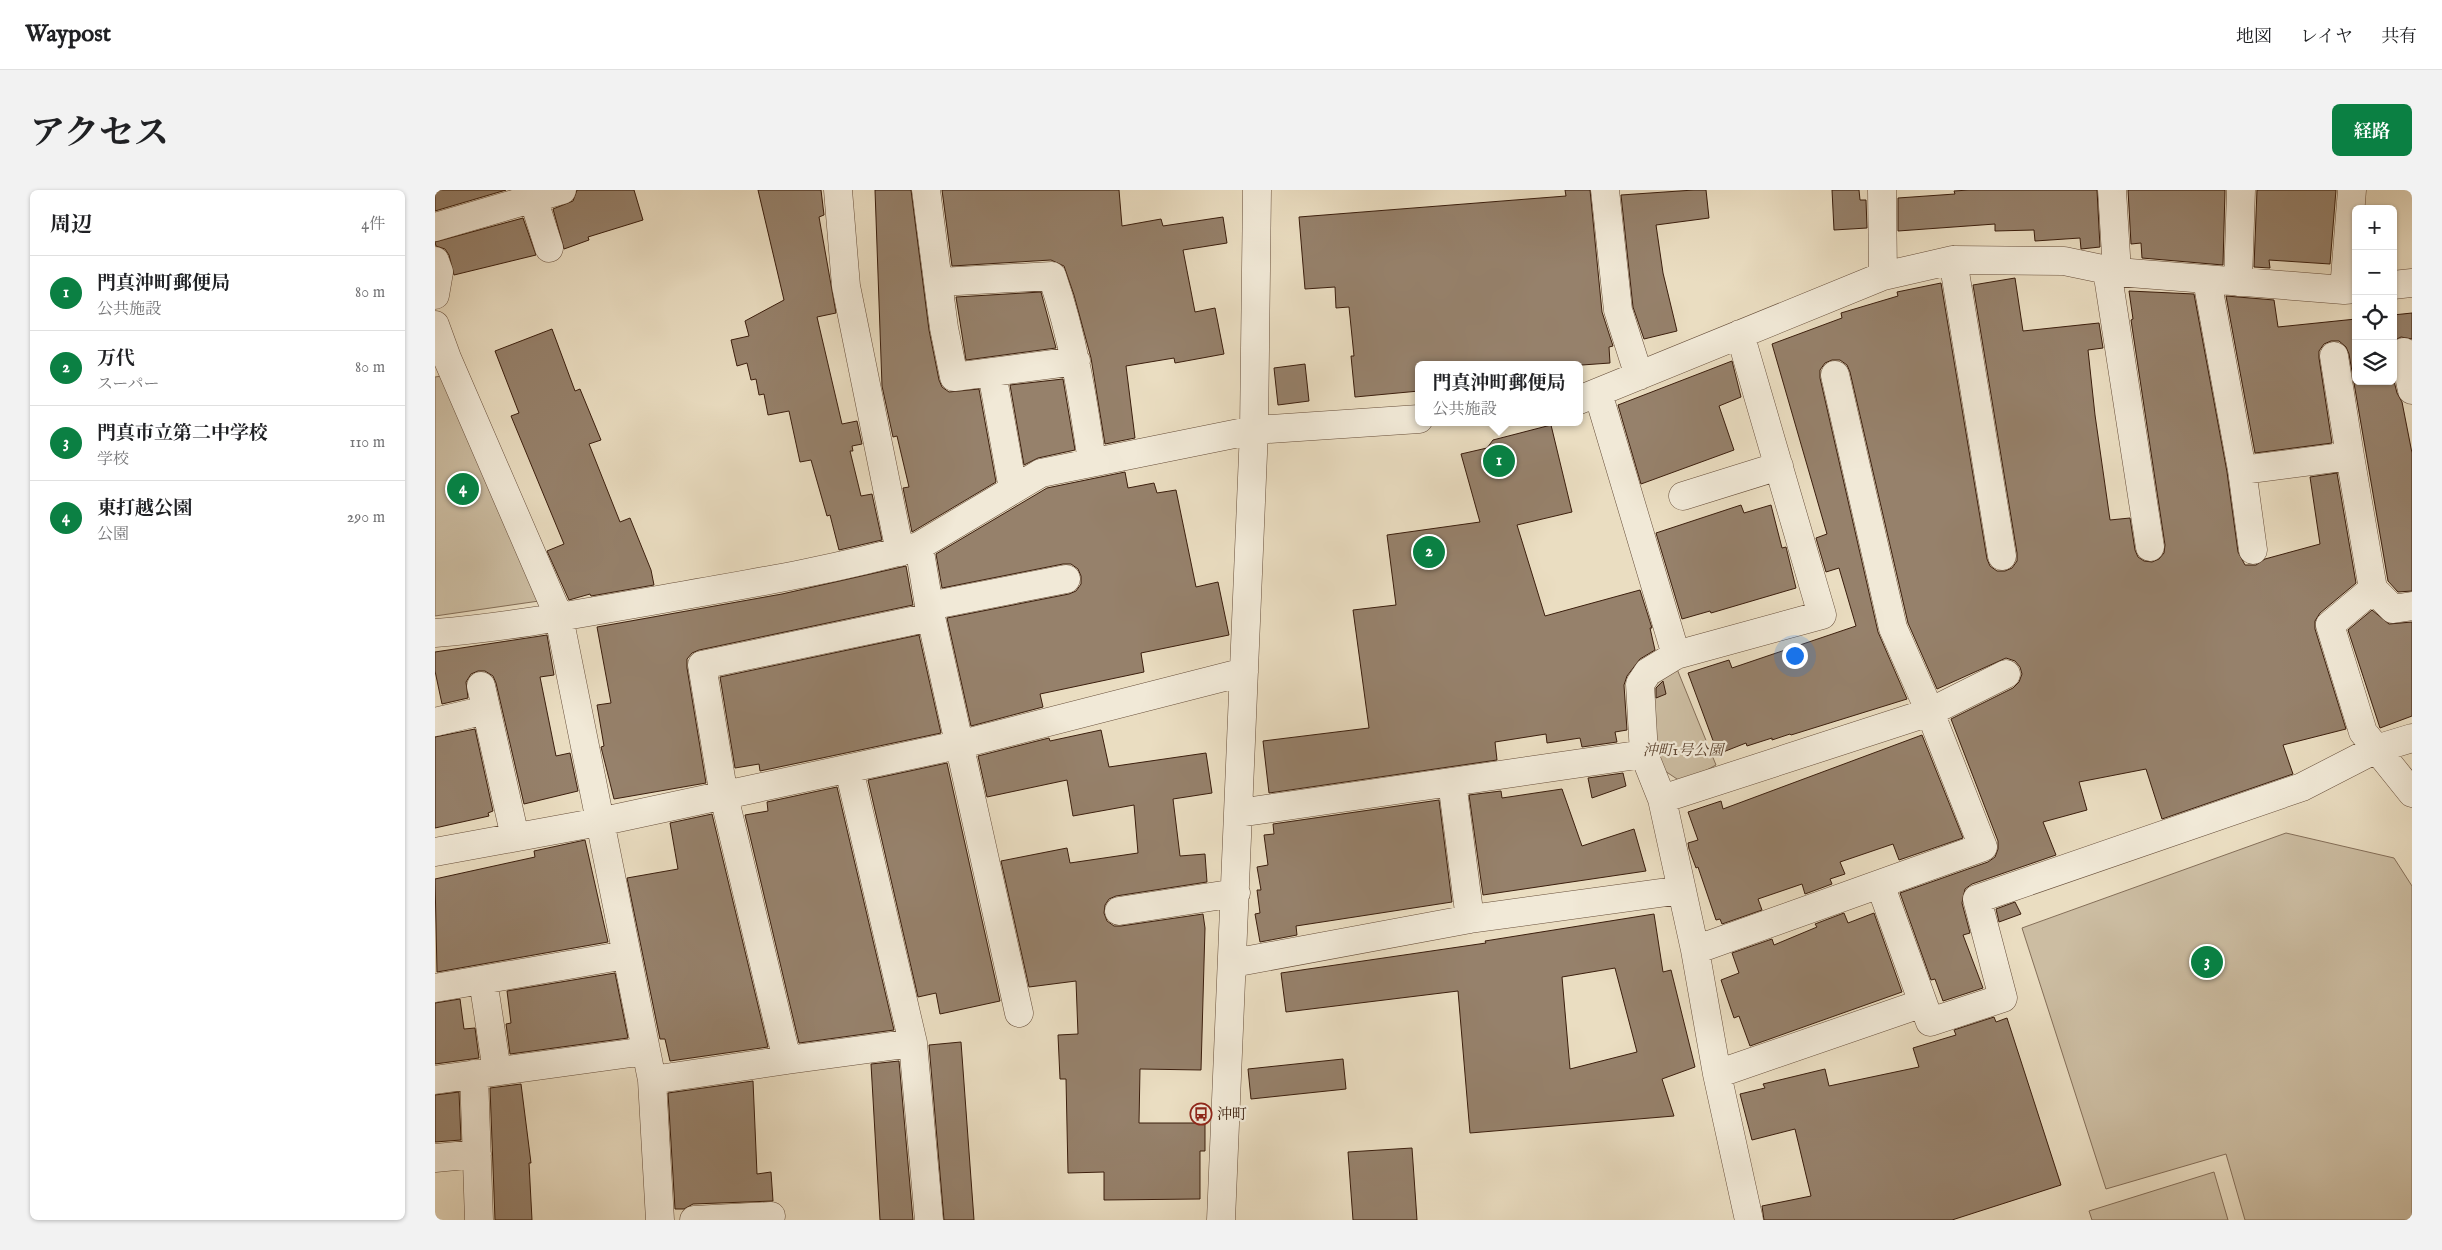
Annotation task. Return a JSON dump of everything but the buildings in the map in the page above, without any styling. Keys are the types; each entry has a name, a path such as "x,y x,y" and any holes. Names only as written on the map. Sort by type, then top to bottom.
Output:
{"street":[{"path":"435,227 562,190"},
{"path":"926,190 944,328 955,377 1076,361"},
{"path":"1221,1220 1254,430 1257,190"},
{"path":"1605,190 1618,310 1639,376"},
{"path":"1882,190 1883,276"},
{"path":"2112,190 2112,271 2150,547"},
{"path":"2238,282 2241,190"},
{"path":"1676,655 1588,396 1883,276 1953,260 2064,261 2112,271 2207,280 2350,289 2352,190"},
{"path":"842,191 846,286 910,549 930,611 958,745 1019,1013"},
{"path":"533,198 549,248"},
{"path":"1953,260 2002,556"},
{"path":"435,261 439,272 435,295"},
{"path":"939,282 1051,276 1065,315 1076,361 1092,462"},
{"path":"2207,280 2242,470 2253,550"},
{"path":"2397,285 2412,283"},
{"path":"435,325 451,367 559,617 652,1080 660,1220"},
{"path":"1740,334 1823,614 1676,655 1647,672 1640,684 1645,754 1662,799 1695,950 1717,1074 1749,1220"},
{"path":"2404,352 2412,390"},
{"path":"2334,356 2373,590 2393,609 2412,606"},
{"path":"992,373 1013,489"},
{"path":"1695,950 1983,847 1930,712 1893,628 1835,375"},
{"path":"435,633 478,630 795,576 910,549 1041,473 1254,430 1415,419"},
{"path":"2242,470 2350,456"},
{"path":"1683,496 1779,466"},
{"path":"787,1060 724,796 702,665 1066,579"},
{"path":"2373,590 2330,625 2363,732 2412,793"},
{"path":"435,852 599,822 958,745 1244,672"},
{"path":"1662,799 1930,712 2006,674"},
{"path":"435,722 483,698 515,837"},
{"path":"1879,884 1930,1022 2003,998 1977,899 2302,787 2377,749 2412,738"},
{"path":"1238,813 1645,754"},
{"path":"849,769 913,1043 929,1220"},
{"path":"1453,782 1470,919"},
{"path":"1233,963 1470,919 1682,890"},
{"path":"1119,911 1235,893"},
{"path":"435,988 626,955"},
{"path":"479,1220 477,1154 486,1073 483,980"},
{"path":"1717,1074 1923,1003"},
{"path":"652,1080 913,1043"},
{"path":"435,1080 646,1051"},
{"path":"435,1158 477,1154"},
{"path":"693,1220 771,1216"}],"green space":[{"path":"442,376 539,601 435,616 435,377"},
{"name":"沖町1号公園","path":"1677,669 1716,765 1683,783 1659,767 1651,685"},
{"path":"2286,833 2394,858 2412,886 2412,1220 2245,1220 2226,1154 2106,1189 2022,928"},
{"path":"2214,1172 2228,1220 2092,1220 2089,1211"}],"place":[{"name":"門真沖町郵便局","path":"1499,461"},
{"name":"東打越公園","path":"463,489"},
{"name":"万代","path":"1429,552"},
{"name":"門真市立第二中学校","path":"2207,962"},
{"name":"沖町","path":"1201,1114"}]}
